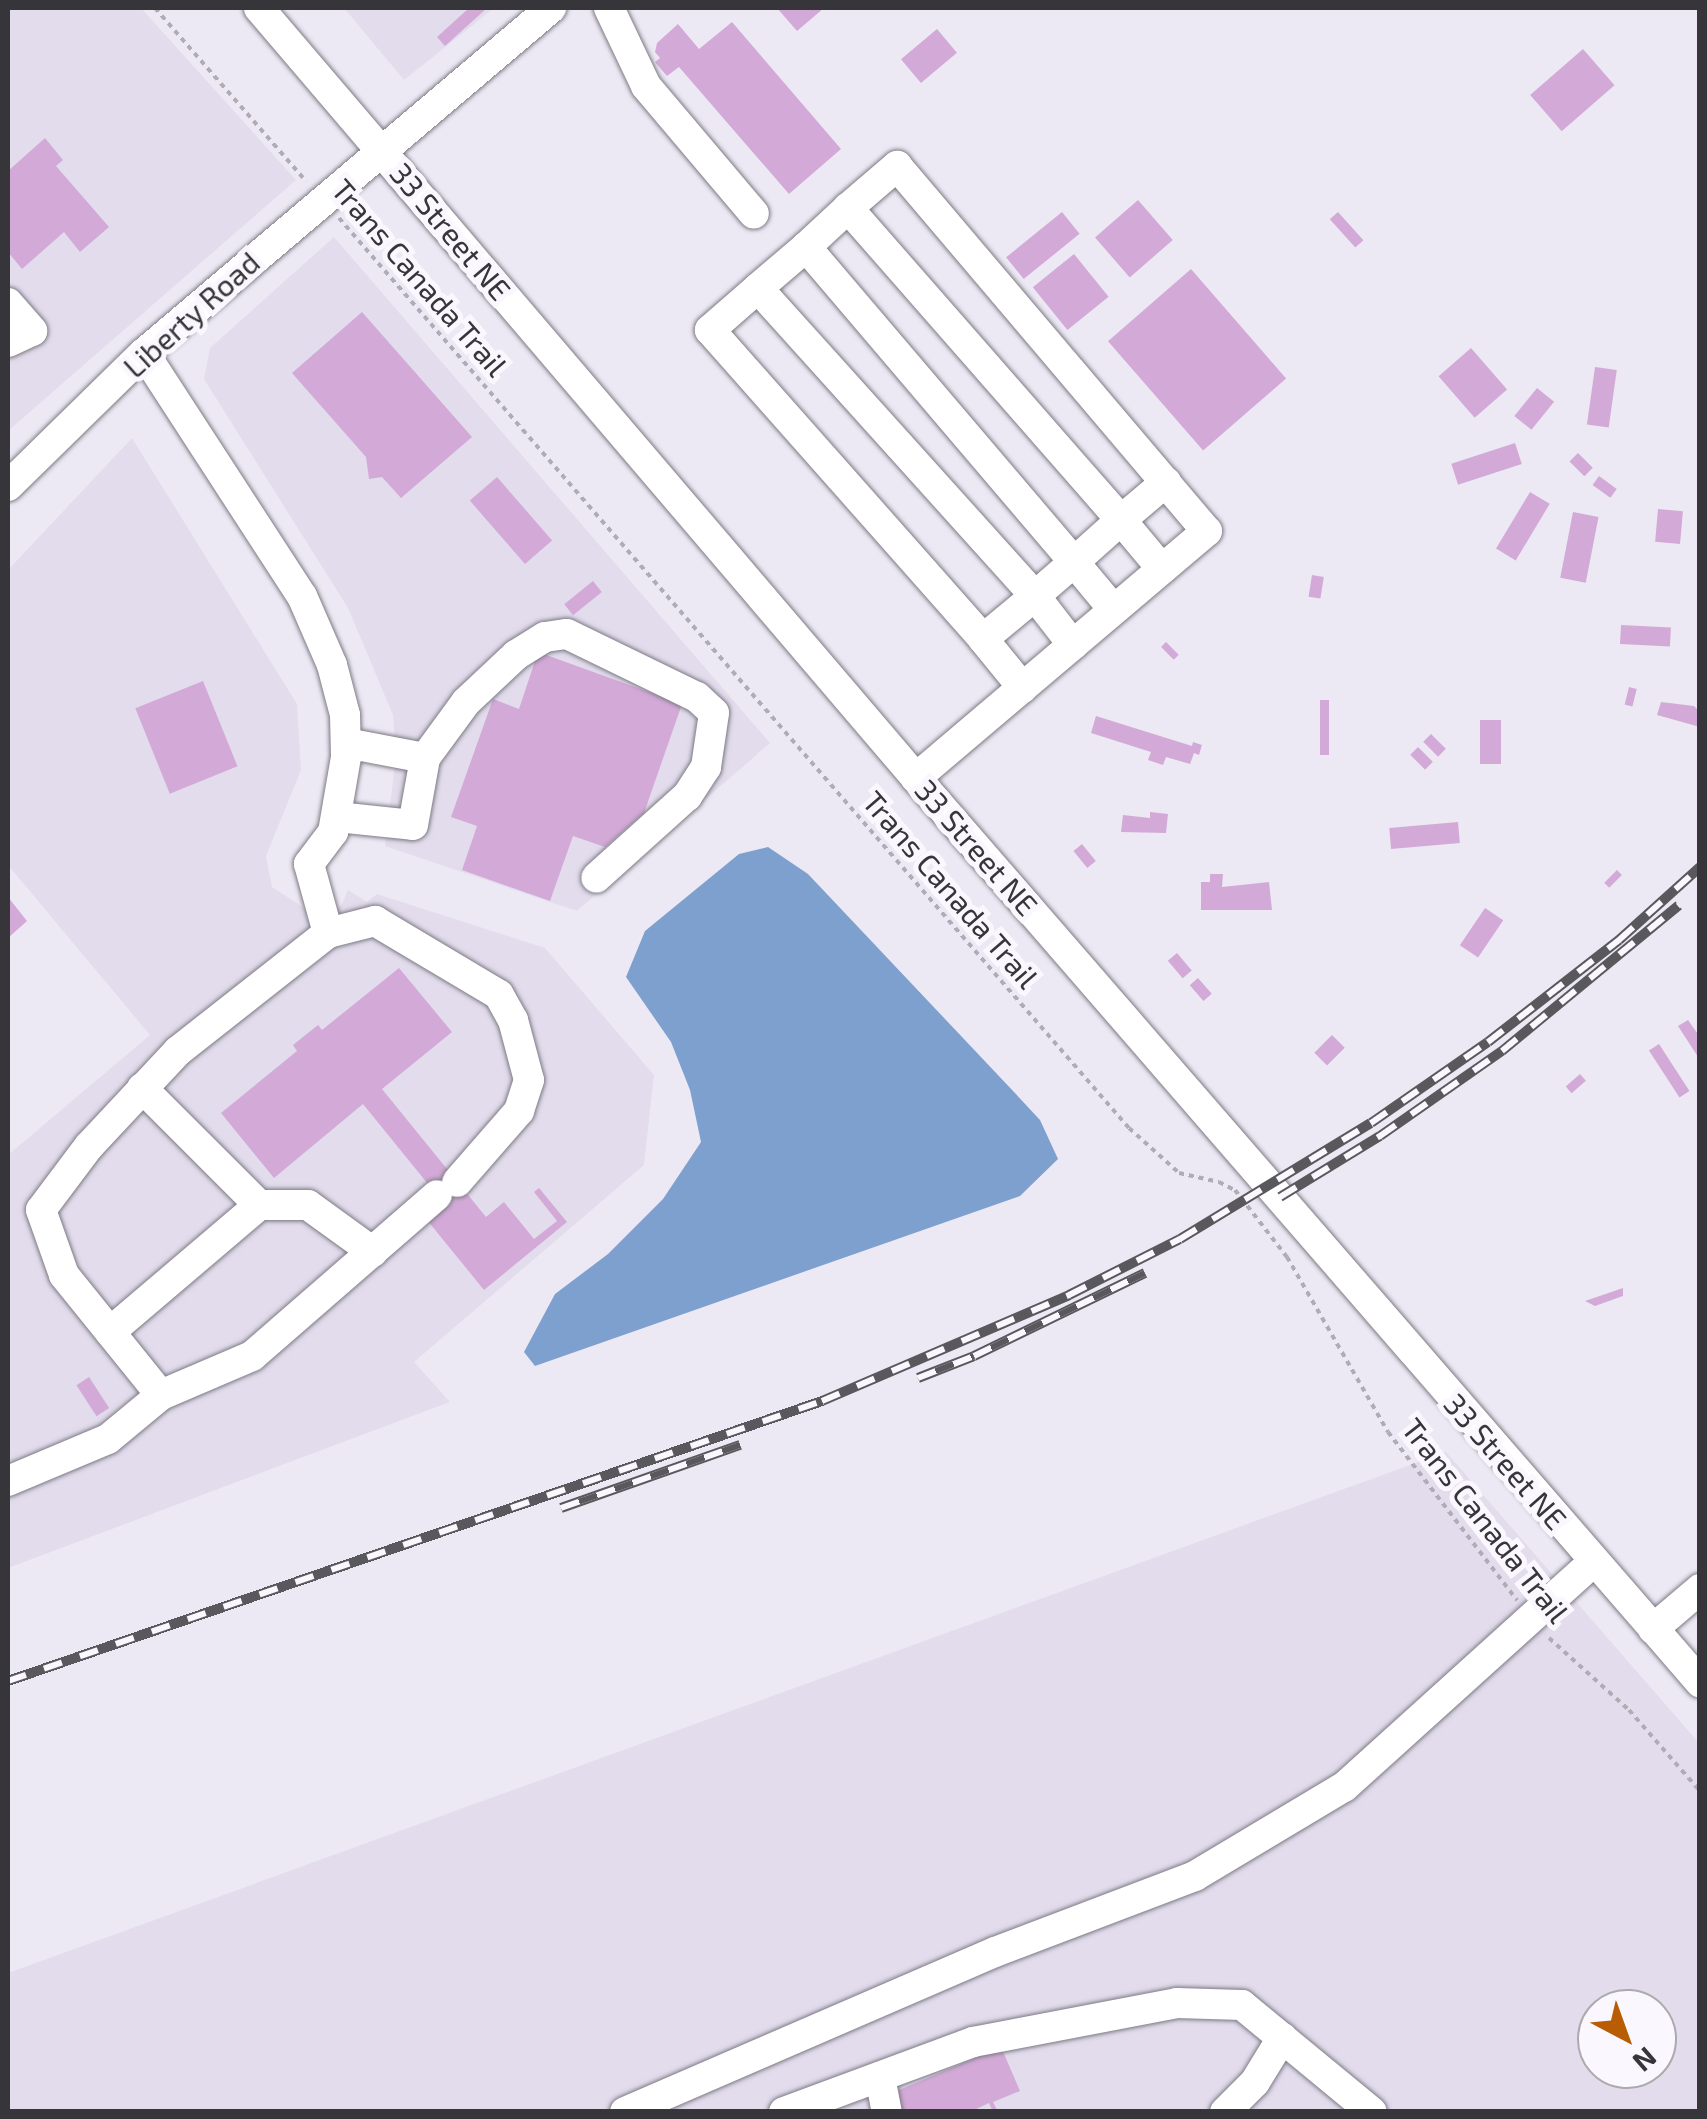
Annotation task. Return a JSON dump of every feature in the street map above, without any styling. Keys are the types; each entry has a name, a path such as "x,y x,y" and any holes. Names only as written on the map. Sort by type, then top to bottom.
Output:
{"street":[{"name":"33 Street NE","path":"260,8 916,778 1700,1682"},
{"name":"Liberty Road","path":"8,486 144,353 551,8"},
{"path":"609,8 646,86 754,214"},
{"path":"916,778 1207,531 897,166 710,330 1022,688"},
{"path":"848,208 1162,569"},
{"path":"806,247 1114,610"},
{"path":"758,288 1035,596 1073,644"},
{"path":"8,304 32,331 8,342"},
{"path":"144,353 302,596 332,665 345,715 346,742 333,832 309,864 328,933"},
{"path":"983,639 1166,482"},
{"path":"337,818 414,825 426,758 466,702 516,655 545,637 567,634 697,697 714,713 706,767 687,796 596,878"},
{"path":"346,742 426,758"},
{"path":"8,1481 108,1439 162,1396 252,1356 447,1189 519,1111 528,1080 513,1020 499,996 375,922 328,933 178,1051 88,1146 40,1210 64,1275 162,1396"},
{"path":"142,1088 260,1204"},
{"path":"110,1332 260,1204 308,1205 372,1252"},
{"path":"625,2112 995,1952 1195,1876 1344,1787 1594,1561"},
{"path":"1653,1629 1700,1589"},
{"path":"784,2112 973,2042 1178,2002 1242,2005 1372,2112"},
{"path":"1225,2112 1255,2082 1282,2038"},
{"path":"880,2078 888,2112"}],"path":[{"name":"Trans Canada Trail","path":"156,8 1129,1128 1169,1167 1235,1190 1288,1258 1388,1432 1531,1617 1575,1665 1629,1710 1700,1790"}],"shaded area":[{"path":"8,8 141,8 296,180 8,431"},
{"path":"344,8 494,8 404,80"},
{"path":"334,237 770,743 577,911 385,846 396,757 393,715 348,608 204,379 210,348"},
{"path":"132,438 297,704 301,770 266,856 272,887 315,915 341,906 348,890 367,902 377,894 545,948 654,1075 644,1165 414,1362 450,1402 8,1568 8,1155 150,1035 8,865 8,570"},
{"path":"1446,1452 1699,1743 1699,2111 8,2112 8,1973"}],"water":[{"path":"768,847 808,874 1014,1092 1040,1120 1058,1159 1020,1196 535,1366 524,1352 555,1294 608,1254 663,1199 701,1142 690,1090 671,1042 626,977 645,931 739,854"}],"building":[{"path":"469,8 487,8 445,46 437,37"},
{"path":"777,8 824,8 797,31"},
{"path":"732,22 841,149 789,194 679,67 667,76 655,62 660,58 655,52 657,43 678,24 699,49"},
{"path":"937,29 957,53 921,83 901,59"},
{"path":"1583,49 1614,85 1562,131 1530,95"},
{"path":"45,138 63,160 56,166 109,227 80,252 64,232 22,269 8,252 8,171"},
{"path":"1138,200 1173,240 1130,277 1095,237"},
{"path":"1062,212 1080,234 1024,279 1006,257"},
{"path":"1338,212 1363,240 1355,248 1330,219"},
{"path":"1074,254 1109,297 1067,330 1033,287"},
{"path":"1191,269 1286,378 1203,451 1108,341"},
{"path":"362,312 472,437 401,498 382,477 369,479 366,457 292,373"},
{"path":"1471,348 1507,390 1475,418 1439,376"},
{"path":"1595,367 1617,370 1609,427 1587,424"},
{"path":"1537,388 1554,402 1531,430 1514,416"},
{"path":"1515,443 1522,464 1458,485 1451,464"},
{"path":"1578,453 1593,468 1584,476 1570,461"},
{"path":"1599,476 1617,489 1610,498 1593,485"},
{"path":"497,477 552,540 525,564 470,501"},
{"path":"1530,492 1550,504 1516,560 1496,549"},
{"path":"1658,509 1683,511 1680,544 1655,542"},
{"path":"1573,512 1599,517 1586,583 1560,578"},
{"path":"1312,575 1324,577 1320,599 1309,597"},
{"path":"593,581 602,592 573,615 564,604"},
{"path":"1621,625 1671,628 1670,647 1620,644"},
{"path":"1166,642 1179,655 1174,660 1161,647"},
{"path":"538,652 682,704 644,813 605,847 573,836 550,901 462,870 477,826 451,817 493,699 519,709"},
{"path":"203,681 237,766 170,794 135,708"},
{"path":"1629,687 1637,689 1632,706 1625,704"},
{"path":"1320,700 1329,700 1329,755 1320,755"},
{"path":"1661,702 1694,706 1700,712 1700,727 1657,715"},
{"path":"1096,716 1192,746 1193,742 1202,745 1199,755 1194,753 1190,764 1166,757 1163,765 1148,760 1151,752 1091,733"},
{"path":"1480,720 1501,720 1501,764 1480,764"},
{"path":"1431,734 1446,749 1438,757 1423,742"},
{"path":"1418,747 1433,762 1425,770 1410,755"},
{"path":"1150,812 1168,814 1166,833 1121,832 1123,815 1150,818"},
{"path":"1458,822 1460,843 1391,849 1389,828"},
{"path":"1082,844 1096,861 1087,868 1073,851"},
{"path":"1617,870 1622,875 1609,888 1604,883"},
{"path":"1210,874 1223,874 1222,887 1269,882 1272,910 1201,910 1201,882 1210,882"},
{"path":"8,897 27,921 8,938"},
{"path":"1485,908 1503,920 1478,958 1460,945"},
{"path":"1177,953 1192,971 1183,978 1168,961"},
{"path":"399,968 452,1032 382,1089 486,1217 504,1202 534,1239 557,1221 534,1192 539,1188 567,1222 484,1290 427,1220 445,1205 363,1104 274,1178 221,1113 297,1051 293,1045 318,1025 322,1030"},
{"path":"1198,978 1212,994 1203,1001 1190,985"},
{"path":"1688,1020 1700,1037 1700,1060 1678,1026"},
{"path":"1332,1035 1345,1048 1327,1065 1314,1053"},
{"path":"1659,1044 1689,1091 1679,1098 1649,1051"},
{"path":"1580,1074 1586,1081 1572,1093 1566,1086"},
{"path":"1623,1288 1623,1296 1595,1306 1585,1301"},
{"path":"89,1377 109,1408 97,1416 76,1385"},
{"path":"1001,2047 1020,2091 993,2102 997,2110 993,2112 989,2103 970,2112 900,2112 892,2093"}],"railway":[{"path":"8,1681 822,1401 1069,1295 1180,1239 1371,1123 1488,1042 1619,940 1700,867"},
{"path":"1280,1197 1380,1136 1502,1051 1679,905"},
{"path":"918,1378 974,1356 1145,1273"},
{"path":"561,1508 740,1445"}]}
